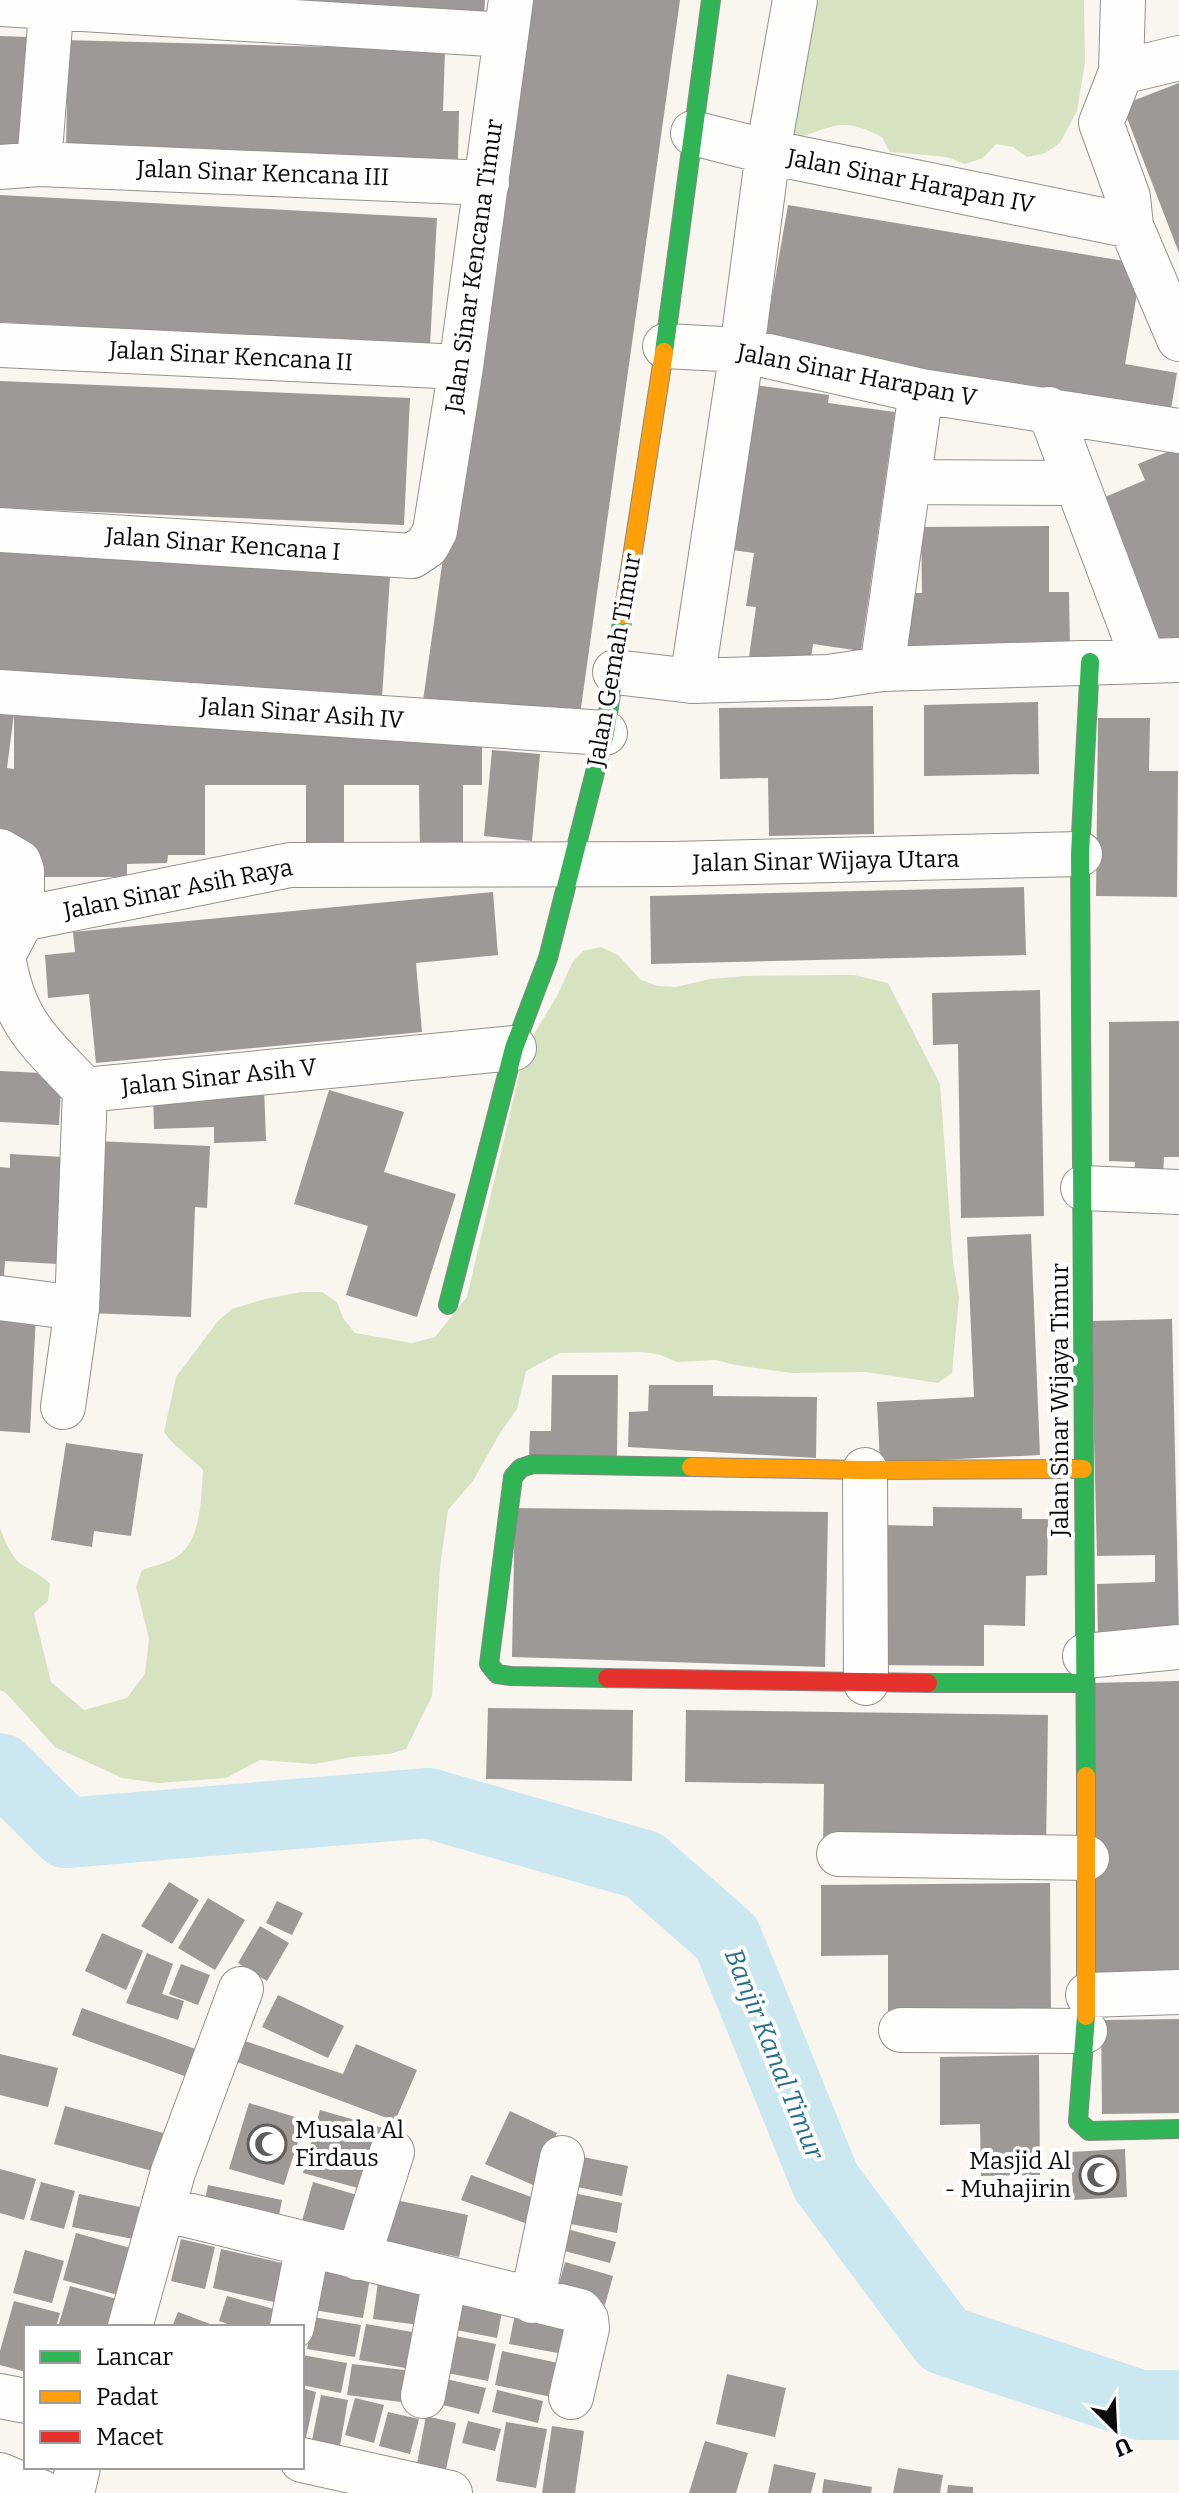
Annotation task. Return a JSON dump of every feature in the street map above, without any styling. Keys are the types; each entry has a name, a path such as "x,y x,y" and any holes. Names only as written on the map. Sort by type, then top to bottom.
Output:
{"street":[{"name":"Jalan Gemah Timur","path":"448,1305 514,1048 548,958 605,733 665,346 711,0"},
{"path":"692,681 742,350 768,152 795,0"},
{"path":"1123,0 1121,72 1101,123 1128,197 1131,226 1179,339"},
{"path":"0,4 51,2 509,17"},
{"path":"20,165 51,2"},
{"name":"Jalan Sinar Kencana Timur","path":"435,531 509,17"},
{"path":"1121,72 1179,58"},
{"name":"Jalan Sinar Harapan IV","path":"693,133 768,152 1131,226"},
{"name":"Jalan Sinar Kencana III","path":"20,165 487,183"},
{"name":"Jalan Sinar Kencana II","path":"0,345 461,367"},
{"name":"Jalan Sinar Harapan V","path":"665,346 742,350 921,391 1179,431"},
{"path":"882,669 921,391"},
{"path":"615,672 692,681 828,677 882,669 1161,660 1075,483 1049,409"},
{"path":"909,482 1075,483"},
{"name":"Jalan Sinar Kencana I","path":"0,530 412,556 427,546 435,531"},
{"name":"Jalan Sinar Wijaya Timur","path":"1090,662 1080,854 1087,2013 1078,2121 1089,2131 1179,2129"},
{"name":"Jalan Sinar Asih IV","path":"0,692 605,733"},
{"path":"0,851 19,862 22,871 8,943 8,987 31,1032 85,1090 77,1308 63,1407"},
{"name":"Jalan Sinar Wijaya Utara","path":"571,864 1080,854"},
{"name":"Jalan Sinar Asih Raya","path":"8,943 290,865 571,864"},
{"name":"Jalan Sinar Asih V","path":"85,1090 514,1048"},
{"path":"1083,1188 1179,1192"},
{"path":"0,1298 77,1308"},
{"path":"1083,1469 865,1470 533,1464 521,1468 513,1477 489,1664 497,1674 511,1676 866,1683 1085,1669 1179,1647"},
{"path":"865,1470 866,1683"},
{"path":"839,1854 1087,1858"},
{"path":"131,2325 173,2172 241,1989"},
{"path":"901,2030 1087,2013 1179,1992"},
{"path":"358,2258 392,2152"},
{"path":"532,2301 562,2158"},
{"path":"163,2209 580,2311 586,2319 587,2328 571,2397"},
{"path":"292,2325 308,2245"},
{"path":"423,2396 445,2279"},
{"path":"0,2396 24,2401"},
{"path":"304,2460 450,2493"},
{"path":"72,2493 78,2469"},
{"path":"0,2475 43,2493"}],"green space":[{"path":"813,0 1084,0 1085,63 1077,111 1060,143 1045,153 1027,157 1013,147 996,144 983,158 965,164 947,157 890,152 882,137 856,126 837,126 793,139 787,131"},
{"path":"601,947 618,955 641,980 658,986 676,987 710,979 745,976 854,975 888,983 940,1084 953,1262 959,1297 952,1373 938,1383 866,1372 791,1373 716,1360 677,1362 658,1354 640,1352 560,1353 526,1371 517,1409 473,1481 448,1510 440,1567 432,1696 406,1749 315,1764 260,1760 226,1778 158,1783 122,1778 55,1747 0,1690 0,1528 17,1560 50,1584 48,1601 34,1613 51,1682 84,1710 127,1698 145,1674 149,1639 136,1587 142,1570 169,1561 183,1552 195,1532 200,1506 203,1470 164,1432 176,1377 218,1321 232,1309 301,1292 322,1292 337,1302 343,1318 355,1333 412,1343 435,1337 467,1297 525,1049 557,996 572,963 583,951"}],"building":[{"path":"268,0 485,0 484,16"},
{"path":"521,0 680,0 578,729 422,708"},
{"path":"0,36 29,37 26,153 0,152"},
{"path":"62,40 445,50 443,111 459,111 458,159 66,149 67,101 60,101"},
{"path":"1179,83 1179,253 1122,105"},
{"path":"0,195 437,218 430,345 0,322"},
{"path":"788,205 1142,264 1125,364 1177,373 1170,415 763,348"},
{"path":"0,381 410,398 404,525 0,508"},
{"path":"755,385 829,395 828,403 895,412 861,651 813,644 810,665 749,657 756,607 746,606 754,553 732,550"},
{"path":"1179,447 1179,662 1169,637 1148,645 1091,503 1145,480 1138,464"},
{"path":"1049,526 1049,592 1069,592 1070,652 908,653 908,593 922,593 921,527"},
{"path":"0,551 390,577 382,697 0,672"},
{"path":"1038,702 1039,774 924,776 924,705"},
{"path":"873,706 874,834 769,836 768,778 720,779 719,708"},
{"path":"0,712 482,737 482,785 463,785 463,855 420,855 419,785 344,785 344,855 306,855 306,785 205,785 205,855 168,855 167,863 127,864 127,877 30,877 6,840 8,830 0,829","holes":["14,714 14,769 7,768"]},
{"path":"1098,718 1150,718 1149,771 1178,771 1177,897 1096,896"},
{"path":"492,750 540,754 532,841 484,836"},
{"path":"1024,887 1026,955 651,964 650,896"},
{"path":"493,892 498,955 416,963 422,1032 96,1063 89,994 48,998 45,955 75,952 73,932"},
{"path":"1040,990 1044,1216 961,1218 958,1044 933,1045 932,993"},
{"path":"1179,1021 1179,1157 1164,1157 1163,1176 1134,1177 1135,1162 1109,1161 1109,1022"},
{"path":"0,1071 62,1074 59,1125 0,1122"},
{"path":"264,1087 266,1141 214,1143 214,1127 154,1129 153,1090"},
{"path":"329,1090 404,1112 384,1172 456,1194 417,1317 346,1295 368,1226 294,1204"},
{"path":"95,1141 210,1146 207,1208 195,1207 191,1317 87,1313"},
{"path":"10,1154 63,1157 57,1264 5,1261 4,1276 0,1275 0,1167 10,1168"},
{"path":"1031,1234 1040,1455 880,1463 877,1402 974,1397 967,1237"},
{"path":"0,1313 36,1315 30,1433 0,1431"},
{"path":"1172,1319 1179,1633 1098,1644 1097,1584 1155,1582 1155,1555 1097,1556 1091,1321"},
{"path":"552,1375 618,1375 617,1457 529,1456 530,1431 551,1431"},
{"path":"649,1385 713,1385 713,1396 817,1397 816,1458 628,1447 629,1412 648,1411"},
{"path":"66,1443 143,1454 131,1536 94,1531 92,1547 51,1540"},
{"path":"933,1507 1022,1508 1022,1519 1048,1519 1047,1575 1026,1576 1025,1626 984,1625 984,1666 870,1665 872,1525 933,1526"},
{"path":"515,1508 828,1512 825,1667 512,1657"},
{"path":"1179,1681 1179,1980 1096,1983 1089,1683"},
{"path":"488,1708 633,1710 632,1781 486,1779"},
{"path":"686,1710 1048,1715 1046,1854 823,1851 824,1784 685,1782"},
{"path":"169,1882 199,1900 172,1944 141,1926"},
{"path":"1050,1883 1051,2018 888,2020 888,1955 821,1956 821,1885"},
{"path":"208,1898 245,1920 215,1970 178,1948"},
{"path":"277,1901 303,1913 292,1935 266,1923"},
{"path":"260,1926 289,1943 267,1981 238,1963"},
{"path":"102,1933 143,1951 126,1990 85,1971"},
{"path":"147,1953 173,1964 162,1994 184,2001 178,2020 126,2003"},
{"path":"181,1964 210,1975 198,2005 169,1994"},
{"path":"278,1995 344,2026 328,2058 262,2027"},
{"path":"82,2008 201,2051 190,2078 72,2035"},
{"path":"1179,2019 1179,2113 1102,2114 1101,2020"},
{"path":"245,2041 343,2074 356,2044 417,2070 395,2121 237,2062"},
{"path":"0,2054 58,2068 48,2107 0,2095"},
{"path":"1039,2055 1040,2175 981,2176 980,2124 940,2125 940,2057"},
{"name":"Musala Al Firdaus","path":"249,2103 305,2120 284,2185 229,2169"},
{"path":"65,2106 167,2134 156,2172 54,2144"},
{"path":"320,2110 383,2128 365,2190 303,2173"},
{"path":"510,2111 557,2133 533,2185 485,2164"},
{"name":"Masjid Al - Muhajirin","path":"1125,2149 1127,2197 1073,2200 1071,2152"},
{"path":"578,2156 628,2166 622,2196 572,2186"},
{"path":"0,2169 36,2179 24,2220 0,2213"},
{"path":"471,2175 534,2198 525,2223 461,2200"},
{"path":"41,2182 75,2191 64,2229 30,2220"},
{"path":"313,2182 367,2198 355,2237 302,2221"},
{"path":"208,2185 282,2200 278,2220 204,2205"},
{"path":"573,2193 622,2203 617,2233 566,2223"},
{"path":"79,2194 140,2207 133,2239 72,2227"},
{"path":"386,2198 468,2215 459,2257 376,2240"},
{"path":"563,2228 616,2242 610,2263 557,2249"},
{"path":"76,2233 141,2251 129,2298 63,2280"},
{"path":"181,2239 215,2247 205,2289 171,2281"},
{"path":"221,2249 286,2264 278,2303 213,2288"},
{"path":"25,2250 64,2261 52,2303 13,2293"},
{"path":"565,2262 613,2276 605,2305 557,2291"},
{"path":"322,2270 370,2278 363,2318 314,2310"},
{"path":"378,2282 433,2291 427,2326 373,2319"},
{"path":"70,2286 124,2301 118,2325 59,2325"},
{"path":"227,2296 284,2312 281,2325 230,2325 219,2321"},
{"path":"452,2297 503,2307 497,2338 446,2328"},
{"path":"14,2301 60,2313 57,2325 24,2325 24,2371 0,2365 0,2351"},
{"path":"178,2312 213,2325 173,2325"},
{"path":"515,2314 580,2327 574,2356 509,2344"},
{"path":"313,2317 361,2325 355,2357 307,2349"},
{"path":"366,2324 424,2334 417,2370 359,2360"},
{"path":"440,2333 496,2344 488,2381 432,2370"},
{"path":"502,2351 563,2364 556,2398 495,2385"},
{"path":"304,2355 347,2363 341,2393 304,2385"},
{"path":"352,2364 413,2371 409,2403 347,2395"},
{"path":"727,2374 786,2388 775,2437 716,2424"},
{"path":"441,2378 486,2388 479,2414 435,2403"},
{"path":"304,2389 316,2392 304,2442"},
{"path":"497,2390 543,2401 538,2423 492,2412"},
{"path":"321,2395 348,2400 340,2446 312,2440"},
{"path":"355,2398 384,2405 374,2443 345,2435"},
{"path":"388,2412 419,2419 410,2454 379,2446"},
{"path":"426,2416 456,2423 445,2474 416,2469"},
{"path":"468,2421 501,2429 495,2451 462,2443"},
{"path":"506,2422 547,2429 536,2488 496,2481"},
{"path":"552,2426 584,2431 575,2493 542,2493"},
{"path":"705,2441 748,2453 736,2493 689,2493"},
{"path":"774,2464 816,2473 811,2493 768,2493"},
{"path":"898,2468 943,2475 940,2493 893,2493"},
{"path":"824,2479 872,2487 871,2493 822,2493"},
{"path":"948,2485 973,2487 973,2493 947,2493"}],"waterway":[{"name":"Banjir Kanal Timur","path":"0,1768 66,1833 428,1803 644,1865 727,1938 826,2182 944,2340 1140,2405 1179,2405"}],"traffic: fast":[{"path":"664,352 711,0"},
{"path":"448,1305 514,1048 548,958 605,733 623,615"},
{"path":"1086,1776 1080,854 1090,662"},
{"path":"607,1678 511,1676 497,1674 489,1664 513,1477 521,1468 533,1464 691,1467"},
{"path":"928,1683 1085,1683"},
{"path":"1086,2016 1078,2121 1089,2131 1179,2129"}],"traffic: slow":[{"path":"623,615 664,352"},
{"path":"691,1467 1083,1469"},
{"path":"1086,1776 1086,2016"}],"traffic: jam":[{"path":"607,1678 928,1683"}],"place":[{"name":"Musala Al Firdaus","path":"267,2144"},
{"name":"Masjid Al - Muhajirin","path":"1099,2175"}]}
